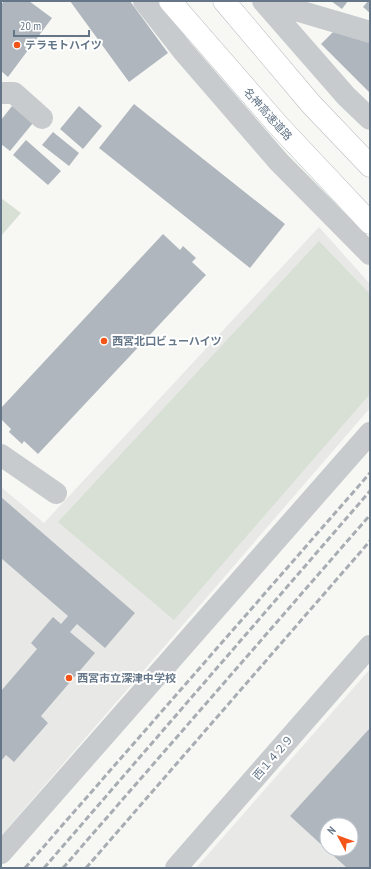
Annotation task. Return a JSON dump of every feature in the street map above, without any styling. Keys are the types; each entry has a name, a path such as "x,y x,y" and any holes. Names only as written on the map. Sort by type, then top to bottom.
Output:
{"highway":[{"name":"名神高速道路","path":"170,1 278,125 370,224"},
{"path":"224,1 311,104 370,166"}],"street":[{"path":"144,1 182,51 279,162 370,254"},
{"path":"264,1 370,32"},
{"path":"264,1 346,96 370,120"},
{"path":"1,93 14,93 42,118"},
{"path":"1,853 370,433"},
{"path":"1,455 56,493"},
{"name":"西１４２９","path":"176,868 370,646"}],"shaded area":[{"path":"1,198 21,213 1,236"},
{"name":"西宮市立深津中学校","path":"319,227 370,284 370,408 1,836 1,487 44,523"},
{"path":"319,241 370,294 370,394 174,620 58,522"},
{"path":"370,669 370,868 196,868"}],"building":[{"name":"テラモトハイツ","path":"4,1 29,1 52,18 8,77 1,71 1,5"},
{"path":"70,1 130,1 168,53 129,82"},
{"path":"331,1 348,1 342,9"},
{"path":"368,1 370,1 370,13 363,7"},
{"path":"334,31 370,42 370,93 321,44"},
{"path":"134,104 285,224 250,268 99,148"},
{"path":"12,106 33,123 10,151 1,144 1,120"},
{"path":"79,106 102,126 83,149 60,129"},
{"path":"53,132 79,153 69,166 42,145"},
{"path":"26,140 61,171 48,185 13,155"},
{"name":"西宮北口ビューハイツ","path":"163,234 180,250 183,246 196,258 192,262 206,275 38,454 24,441 22,444 9,432 11,429 1,419 1,408"},
{"path":"1,497 135,613 105,648 77,624 70,632 95,653 41,716 48,723 14,762 6,755 1,761 1,691 37,649 31,643 53,617 61,624 68,616 1,558"},
{"path":"370,728 370,868 347,868 335,857 359,857 359,817 319,817 319,842 290,816"}],"railway":[{"path":"25,868 370,473"},
{"path":"44,868 370,491"},
{"path":"63,868 370,515"},
{"path":"86,868 370,541"}],"place":[{"name":"テラモトハイツ","path":"17,45"},
{"name":"西宮北口ビューハイツ","path":"104,341"},
{"name":"西宮市立深津中学校","path":"69,678"}]}
